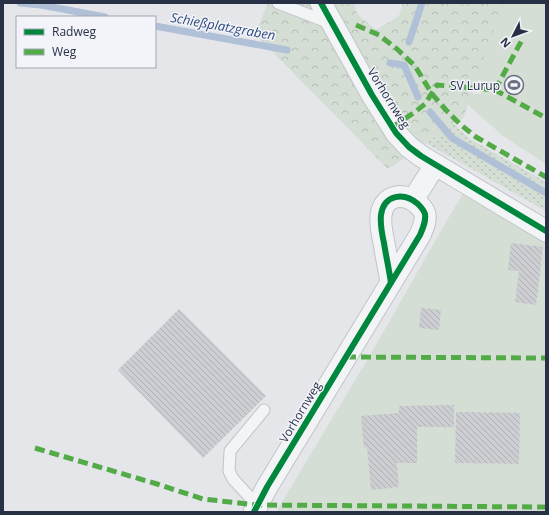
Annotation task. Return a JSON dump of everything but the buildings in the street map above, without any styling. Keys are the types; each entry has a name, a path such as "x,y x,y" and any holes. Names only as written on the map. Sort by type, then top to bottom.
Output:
{"street":[{"name":"Vorhornweg","path":"321,3 372,95 396,133 408,147 435,165 546,231"},
{"path":"391,283 381,228 383,207 388,200 396,197 404,197 413,200 435,165"},
{"name":"Vorhornweg","path":"256,508 267,487 420,235 425,223 425,213 413,200"}],"lane":[{"path":"278,3 333,24"},
{"path":"256,508 233,479 229,471 230,451 264,410"}],"green space":[{"path":"268,3 354,3 357,14 376,30 399,16 403,3 508,3 463,118 388,169 255,34"},
{"name":"SV Lurup","path":"503,3 546,3 546,164 503,136 467,104 471,94 481,94 481,80 476,80"},
{"path":"454,124 470,139 546,182 546,211 426,143"},
{"path":"466,189 546,236 546,512 276,512 369,357"}],"waterway":[{"name":"Schießplatzgraben","path":"20,3 41,5 100,16"},
{"name":"Schießplatzgraben","path":"409,42 422,3"},
{"name":"Schießplatzgraben","path":"156,26 287,50"},
{"path":"390,63 404,65 418,97"},
{"path":"430,112 452,138 546,193"}],"marked path":[{"path":"356,25 379,35 415,66 432,94 461,125 476,137 546,177"},
{"path":"495,90 523,38"},
{"path":"392,127 425,104 437,85 495,90 546,118"},
{"path":"346,357 546,358"},
{"path":"35,448 203,499 257,505 546,507"}],"cycle path":[{"path":"321,3 372,95 396,133 409,147 421,156 546,231"},
{"path":"254,512 267,487 420,235 425,222 425,213 413,200 401,197 390,199 383,208 381,215 381,229 389,273 390,278 391,283"}],"place":[{"name":"SV Lurup","path":"514,85"}]}
